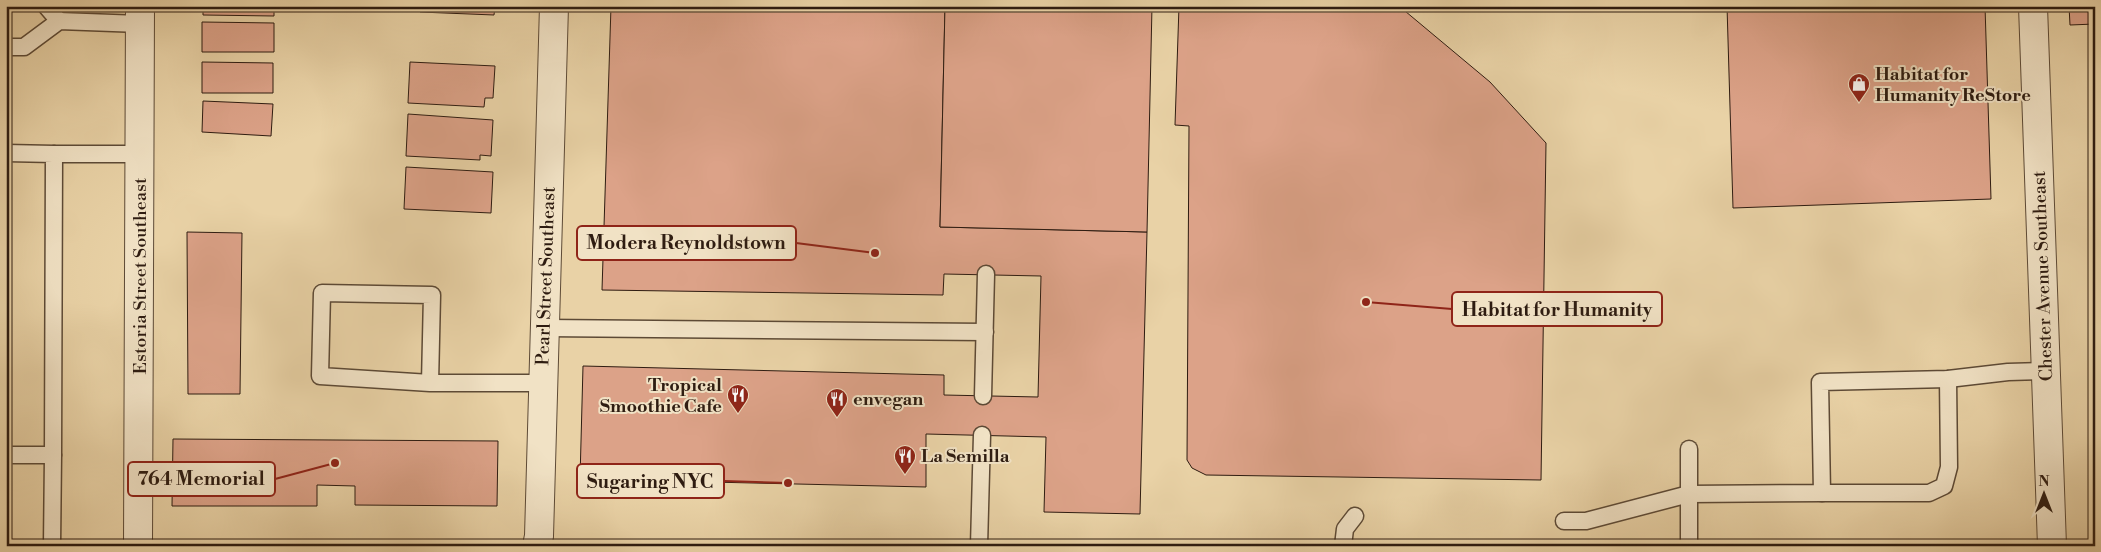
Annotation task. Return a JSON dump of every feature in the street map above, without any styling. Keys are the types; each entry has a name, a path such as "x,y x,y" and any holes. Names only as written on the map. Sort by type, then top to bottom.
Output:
{"street":[{"name":"Pearl Street Southeast","path":"537,546 539,536 554,6"},
{"name":"Chester Avenue Southeast","path":"2033,6 2052,546"},
{"name":"Estoria Street Southeast","path":"138,546 141,154 140,15"}],"lane":[{"path":"46,6 59,21"},
{"path":"6,47 24,47 59,21 140,15"},
{"path":"6,153 141,154"},
{"path":"52,546 54,154"},
{"path":"983,396 986,274"},
{"path":"430,383 432,296 322,293 320,376 430,383 543,383"},
{"path":"545,328 985,332"},
{"path":"1822,493 1820,382 1948,379 2008,372 2046,371"},
{"path":"1564,521 1586,521 1689,494 1929,493 1944,486 1949,467 1948,379"},
{"path":"979,546 982,435"},
{"path":"1689,449 1689,546"},
{"path":"6,455 53,455"},
{"path":"1343,546 1345,529 1355,516"}],"building":[{"path":"203,6 274,6 274,16 203,15"},
{"path":"420,6 495,6 494,15 420,12"},
{"path":"611,6 945,6 940,227 1147,232 1140,514 1044,512 1046,437 926,434 926,487 580,479 583,366 944,375 944,395 1038,397 1041,276 944,274 943,295 602,290"},
{"path":"945,6 1152,6 1147,232 940,227"},
{"path":"1179,6 1399,6 1490,82 1546,143 1541,480 1206,475 1192,468 1187,460 1189,126 1175,125"},
{"name":"Habitat for Humanity ReStore","path":"1727,6 1985,6 1991,199 1733,208"},
{"path":"2069,6 2095,6 2095,24 2070,25"},
{"path":"202,22 274,23 274,52 202,52"},
{"path":"202,62 273,63 273,93 202,93"},
{"path":"410,62 495,66 493,98 485,98 484,107 408,103"},
{"path":"203,101 273,104 271,136 202,132"},
{"path":"408,114 493,120 491,156 480,155 480,160 406,156"},
{"path":"406,167 493,172 491,213 404,209"},
{"path":"187,232 242,233 240,394 188,394"},
{"path":"173,439 498,441 497,506 355,505 355,486 317,485 317,506 172,506"}],"place":[{"name":"Habitat for Humanity ReStore","path":"1859,103"},
{"name":"Modera Reynoldstown","path":"875,253"},
{"name":"Habitat for Humanity","path":"1366,302"},
{"name":"Tropical Smoothie Cafe","path":"738,414"},
{"name":"envegan","path":"837,418"},
{"name":"764 Memorial","path":"335,463"},
{"name":"La Semilla","path":"905,475"},
{"name":"Sugaring NYC","path":"788,483"}]}
